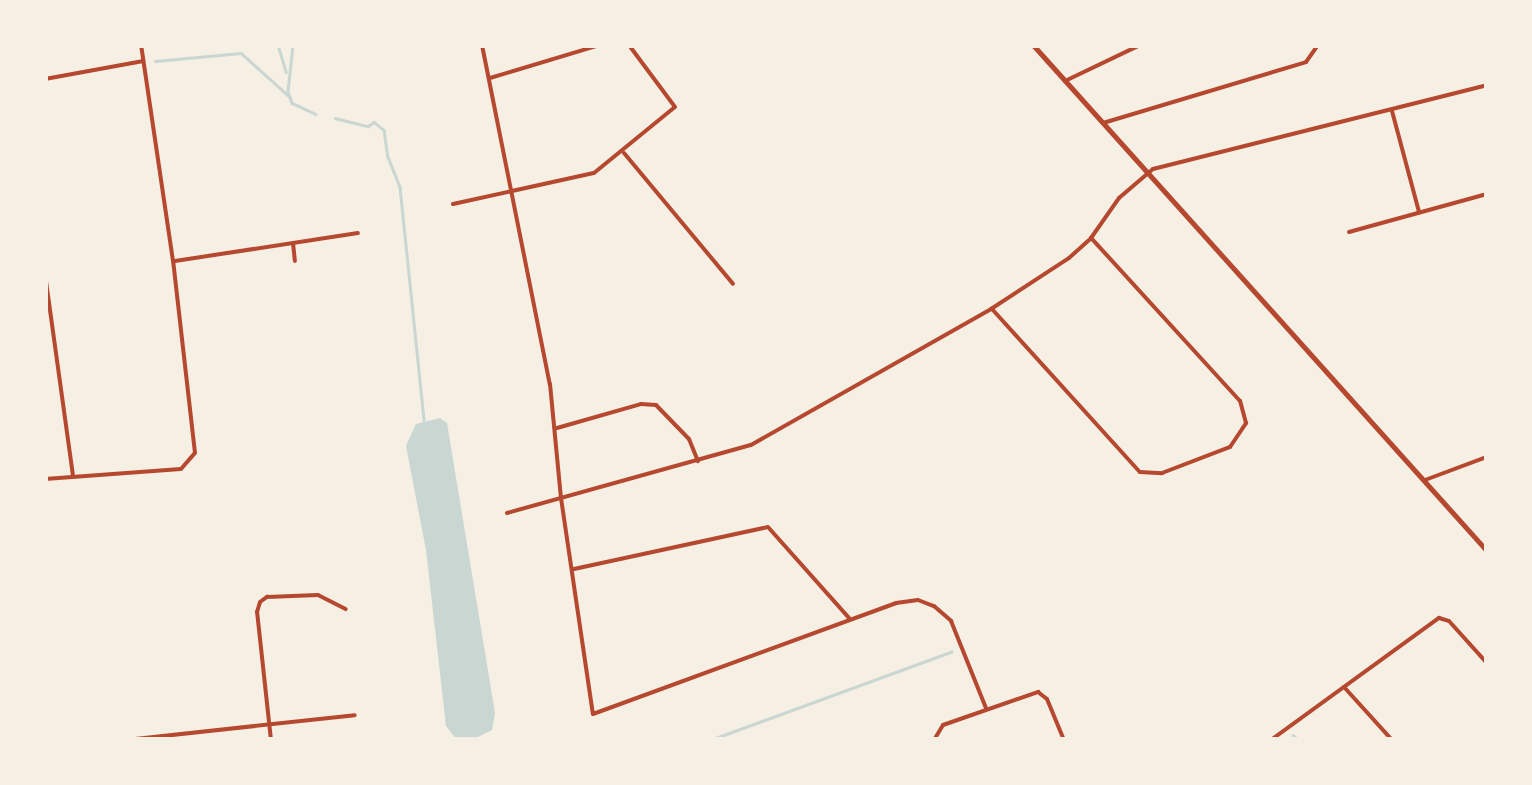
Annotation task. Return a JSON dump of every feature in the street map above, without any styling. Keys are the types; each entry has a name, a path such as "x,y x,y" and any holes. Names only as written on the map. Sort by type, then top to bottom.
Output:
{"street":[{"path":"45,479 181,470 191,461 195,448 173,262 140,45"},
{"path":"482,45 557,428 562,498 593,714 896,603 918,600 934,606 952,621 986,708"},
{"path":"490,78 600,45"},
{"path":"454,204 594,174 675,107 630,45"},
{"path":"1033,45 1487,551"},
{"path":"1065,81 1140,45"},
{"path":"1102,124 1306,62 1318,45"},
{"path":"45,79 143,61"},
{"path":"506,513 752,446 992,309 1091,238 1119,198 1146,172 1487,85"},
{"path":"1392,110 1419,212"},
{"path":"624,153 733,284"},
{"path":"1349,232 1487,194"},
{"path":"173,262 358,233"},
{"path":"992,309 1146,475 1225,450 1244,428 1246,414 1240,401 1091,238"},
{"path":"293,243 295,261"},
{"path":"45,274 74,476"},
{"path":"45,344 54,342"},
{"path":"557,428 641,404 656,405 689,440 698,461"},
{"path":"1425,480 1487,457"},
{"path":"574,569 768,527 850,620"},
{"path":"271,740 257,612 260,602 266,597 318,595 346,609"},
{"path":"1271,740 1442,618 1487,663"},
{"path":"1344,687 1392,740"},
{"path":"934,736 942,724 1042,693 1064,740"},
{"path":"126,740 270,727 355,714"}],"shaded area":[{"path":"440,418 447,423 495,713 492,730 472,740 457,740 446,726 426,550 406,446 416,424"}],"waterway":[{"path":"278,45 286,72"},
{"path":"293,45 288,92 292,103 316,114"},
{"path":"155,61 241,53 290,97"},
{"path":"335,118 368,126 374,122 384,130 388,157 400,187 424,420"},
{"path":"710,740 951,652"},
{"path":"1293,735 1299,740"}]}
